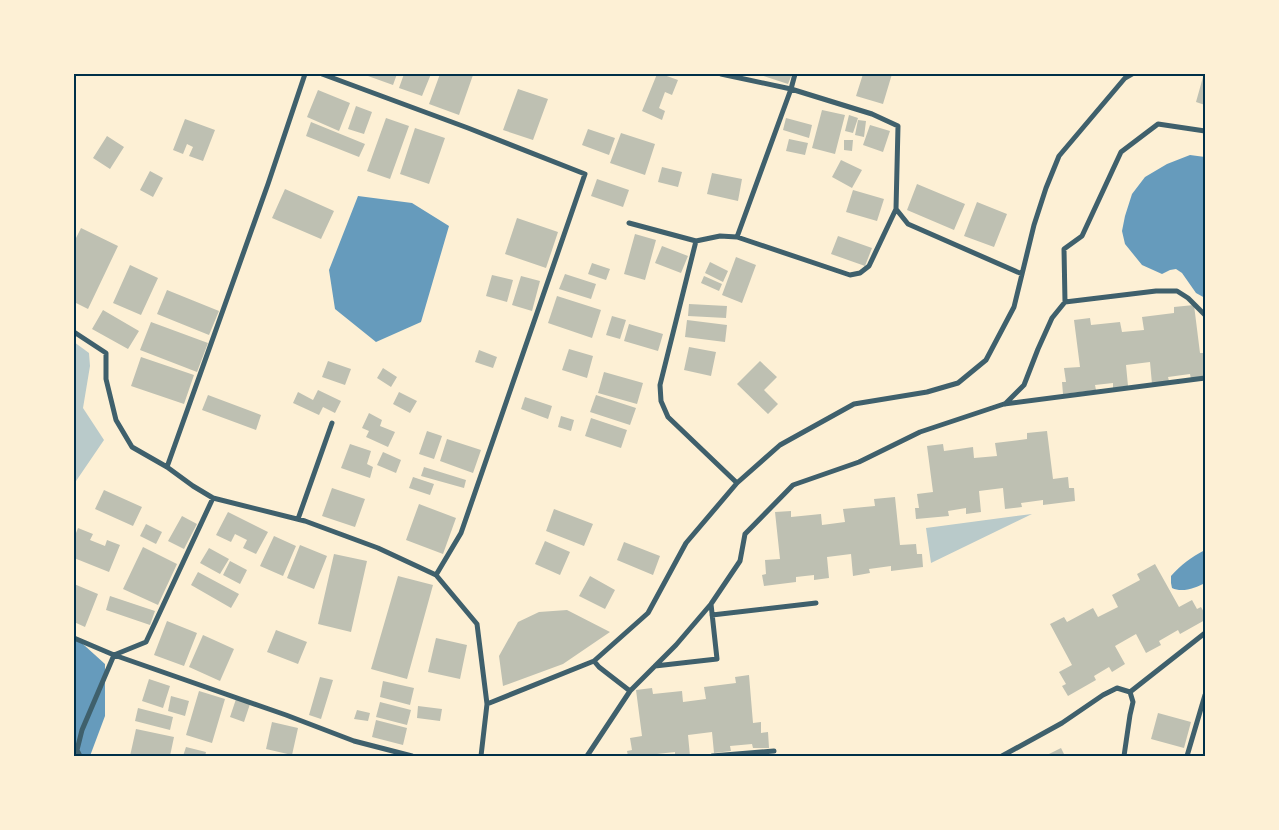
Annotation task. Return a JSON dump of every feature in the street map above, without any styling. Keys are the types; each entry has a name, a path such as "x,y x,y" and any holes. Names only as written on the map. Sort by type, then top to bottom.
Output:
{"street":[{"path":"167,467 268,184 305,74"},
{"path":"322,74 585,174 461,533 436,575"},
{"path":"629,223 696,241 720,236 737,237 850,274 860,273 869,266 896,209 898,126 872,114 791,89 721,74"},
{"path":"737,237 795,74"},
{"path":"487,704 594,661 648,613 686,543 737,483 780,444 854,404 928,392 958,383 986,360 1014,307 1034,225 1059,156 1125,78 1132,74"},
{"path":"1004,404 1024,385 1052,318 1065,302 1064,249 1082,236 1121,152 1158,124 1205,131"},
{"path":"896,209 908,224 1022,274"},
{"path":"696,241 660,385 661,401 668,417 737,483"},
{"path":"1065,302 1156,291 1177,292 1188,298 1205,314"},
{"path":"74,332 106,353 106,379 116,420 132,447 167,467 213,498 298,519 378,548 436,575 478,624 487,704 481,756"},
{"path":"588,756 630,691 676,646 711,604 740,561 745,534 793,485 858,462 920,432 1004,404 1205,378"},
{"path":"298,519 332,423"},
{"path":"80,756 77,750 82,730 114,655 146,642 213,498"},
{"path":"712,615 816,603"},
{"path":"654,666 718,659 711,604"},
{"path":"1130,692 1205,633"},
{"path":"74,638 114,655 286,715 354,741 412,756"},
{"path":"594,661 630,691"},
{"path":"1002,756 1062,723 1103,695 1117,688 1130,692"},
{"path":"1124,756 1130,715 1134,702 1130,692"},
{"path":"1187,756 1205,695"},
{"path":"712,756 774,750"}],"shaded area":[{"path":"74,342 89,353 90,366 83,408 104,440 74,484"},
{"path":"1032,514 931,563 926,528"}],"water":[{"path":"1190,155 1205,157 1205,298 1196,293 1182,273 1176,269 1162,274 1142,265 1125,244 1122,231 1132,194 1145,177 1167,164"},
{"path":"358,196 412,203 449,226 421,322 376,342 335,309 329,270"},
{"path":"1205,550 1205,583 1184,590 1172,588 1171,576 1195,555"},
{"path":"74,636 105,664 105,716 90,756 74,756"}],"building":[{"path":"369,74 397,74 393,85 368,76"},
{"path":"404,74 431,74 422,96 399,88"},
{"path":"440,74 473,75 459,115 429,104"},
{"path":"657,74 678,80 672,95 665,92 659,108 665,111 662,120 642,111"},
{"path":"757,74 792,74 788,84"},
{"path":"863,74 892,74 883,104 856,96"},
{"path":"1203,77 1205,78 1205,105 1196,102"},
{"path":"518,89 548,99 533,140 503,130"},
{"path":"318,90 350,103 339,131 307,117"},
{"path":"356,106 372,112 364,134 348,129"},
{"path":"822,110 845,115 835,154 812,148"},
{"path":"849,115 858,118 853,133 845,131"},
{"path":"386,118 409,126 390,179 367,171"},
{"path":"786,118 812,125 809,138 783,130"},
{"path":"185,119 215,130 203,161 189,156 193,147 187,144 183,154 173,150"},
{"path":"858,120 866,121 864,137 855,135"},
{"path":"311,122 365,144 359,157 306,136"},
{"path":"870,125 890,131 883,152 863,145"},
{"path":"415,128 445,138 429,184 400,174"},
{"path":"588,129 615,138 609,155 582,145"},
{"path":"621,133 655,144 645,175 610,163"},
{"path":"107,136 124,147 110,169 93,158"},
{"path":"789,139 808,143 805,155 786,151"},
{"path":"844,140 853,140 852,151 844,150"},
{"path":"841,160 862,170 852,188 832,177"},
{"path":"662,167 682,172 678,187 658,182"},
{"path":"150,171 163,178 153,197 140,190"},
{"path":"712,173 742,179 738,201 707,194"},
{"path":"597,179 629,190 623,207 591,196"},
{"path":"917,184 965,204 954,230 907,210"},
{"path":"285,189 334,211 321,239 272,218"},
{"path":"853,190 884,199 877,221 846,212"},
{"path":"977,202 1007,214 994,247 964,236"},
{"path":"517,218 558,232 546,268 505,254"},
{"path":"81,228 118,246 88,309 74,302 74,242"},
{"path":"635,234 656,240 645,280 624,274"},
{"path":"838,236 872,248 865,266 831,254"},
{"path":"662,246 688,256 681,273 655,263"},
{"path":"736,257 756,265 742,303 722,295"},
{"path":"710,262 728,271 723,282 705,273"},
{"path":"592,263 610,269 606,280 588,274"},
{"path":"130,265 158,278 141,315 113,303"},
{"path":"565,274 596,284 591,299 559,289"},
{"path":"492,275 513,280 507,302 486,296"},
{"path":"521,276 540,281 532,311 512,305"},
{"path":"704,276 722,284 719,291 701,283"},
{"path":"167,290 219,311 209,335 157,314"},
{"path":"557,296 601,310 592,338 548,323"},
{"path":"689,304 727,306 726,318 688,316"},
{"path":"1194,305 1200,353 1205,353 1205,377 1191,379 1190,374 1168,377 1169,381 1152,384 1150,362 1126,365 1128,386 1113,388 1113,383 1095,385 1096,390 1063,394 1062,382 1066,382 1064,368 1080,367 1074,320 1090,318 1091,325 1120,322 1122,332 1144,330 1142,317 1174,313 1174,307"},
{"path":"103,310 139,331 128,349 92,329"},
{"path":"612,316 626,320 620,339 606,335"},
{"path":"687,320 727,325 725,342 685,337"},
{"path":"151,322 208,343 197,372 140,350"},
{"path":"629,324 663,334 658,351 624,341"},
{"path":"689,347 716,352 711,376 684,370"},
{"path":"569,349 593,356 587,378 562,370"},
{"path":"479,350 497,357 493,368 475,362"},
{"path":"141,357 194,375 184,404 131,386"},
{"path":"328,361 351,369 345,385 322,377"},
{"path":"760,361 777,377 764,390 778,404 768,414 737,384"},
{"path":"383,368 397,377 391,387 377,378"},
{"path":"604,372 643,383 637,404 598,393"},
{"path":"318,390 341,401 335,413 323,407 319,415 293,403 298,392 313,400"},
{"path":"399,392 417,401 410,413 393,404"},
{"path":"208,395 261,415 256,430 202,410"},
{"path":"596,395 636,408 630,425 590,412"},
{"path":"525,397 552,406 548,419 521,409"},
{"path":"369,413 382,420 380,426 395,432 388,447 366,437 369,431 362,428"},
{"path":"561,416 574,420 571,431 558,427"},
{"path":"591,418 627,430 621,448 585,436"},
{"path":"427,431 442,436 434,459 419,454"},
{"path":"1047,431 1053,479 1068,477 1069,488 1074,488 1075,501 1043,505 1043,500 1021,503 1022,507 1005,509 1003,488 979,491 981,512 966,514 966,508 948,511 949,516 916,519 915,508 919,508 917,494 933,492 927,446 943,444 944,451 973,447 974,458 997,456 995,443 1027,439 1027,433"},
{"path":"447,439 481,450 473,473 440,461"},
{"path":"350,444 371,451 367,464 373,467 370,478 341,468"},
{"path":"383,452 401,460 396,473 377,465"},
{"path":"424,467 466,480 464,488 421,476"},
{"path":"413,477 434,484 430,495 409,488"},
{"path":"332,488 365,499 355,527 322,516"},
{"path":"104,490 142,507 133,526 95,509"},
{"path":"895,497 900,545 916,544 917,554 922,554 923,567 891,571 891,566 869,569 870,573 853,576 851,554 827,557 829,578 814,580 814,575 796,577 796,582 764,586 762,575 766,574 765,560 780,559 775,512 791,511 791,517 821,514 822,525 845,522 843,509 875,506 874,499"},
{"path":"419,504 456,518 443,554 406,540"},
{"path":"554,509 593,524 584,546 546,531"},
{"path":"228,512 268,532 256,554 243,548 247,540 235,534 231,542 216,535"},
{"path":"182,516 197,524 184,549 168,541"},
{"path":"146,524 162,532 156,544 140,536"},
{"path":"78,528 93,534 90,540 105,546 107,540 120,545 109,572 74,558 74,538"},
{"path":"274,536 296,546 283,576 260,566"},
{"path":"545,541 570,552 560,575 535,564"},
{"path":"624,542 660,556 653,575 617,560"},
{"path":"300,545 327,556 314,589 287,578"},
{"path":"143,547 177,564 158,605 123,589"},
{"path":"209,548 229,559 220,574 200,563"},
{"path":"334,554 367,561 351,632 318,624"},
{"path":"230,561 247,570 240,584 223,575"},
{"path":"1155,564 1179,607 1192,600 1197,609 1201,607 1205,614 1205,620 1180,634 1178,630 1159,641 1161,645 1146,653 1136,634 1115,646 1125,664 1112,672 1109,667 1094,676 1096,680 1068,696 1062,686 1066,684 1059,672 1072,665 1050,624 1064,617 1067,622 1093,608 1098,617 1118,607 1112,595 1140,580 1137,574"},
{"path":"198,572 239,594 231,608 191,585"},
{"path":"398,576 433,585 407,679 371,669"},
{"path":"590,576 615,590 605,609 579,596"},
{"path":"74,584 98,594 85,627 74,622"},
{"path":"110,596 155,611 150,625 106,610"},
{"path":"567,610 610,632 563,664 503,686 499,656 518,622 539,612"},
{"path":"167,621 197,633 184,666 154,655"},
{"path":"276,630 307,642 298,664 267,652"},
{"path":"203,635 234,649 220,681 189,667"},
{"path":"436,638 467,645 460,679 428,672"},
{"path":"749,675 753,723 761,722 761,733 768,732 769,748 753,748 752,744 730,746 731,751 714,753 712,732 688,735 690,756 675,756 675,752 657,754 657,756 628,756 627,751 632,750 630,738 642,736 636,690 652,688 653,694 682,691 683,702 706,699 704,687 736,683 735,677"},
{"path":"320,677 333,680 321,719 309,715"},
{"path":"149,679 170,686 163,708 142,701"},
{"path":"383,681 414,688 410,705 380,697"},
{"path":"199,691 225,699 212,743 186,735"},
{"path":"171,696 189,701 185,716 168,711"},
{"path":"236,699 250,704 244,722 230,717"},
{"path":"380,702 411,710 407,725 376,717"},
{"path":"418,706 442,709 440,721 417,718"},
{"path":"138,708 173,717 170,730 135,721"},
{"path":"357,710 370,713 368,721 354,719"},
{"path":"1158,713 1191,722 1184,748 1151,739"},
{"path":"376,720 407,728 403,745 372,737"},
{"path":"272,722 298,728 292,755 266,749"},
{"path":"136,729 174,737 170,756 130,756"},
{"path":"186,747 206,752 205,756 183,756"},
{"path":"1061,748 1065,756 1045,756"}]}
